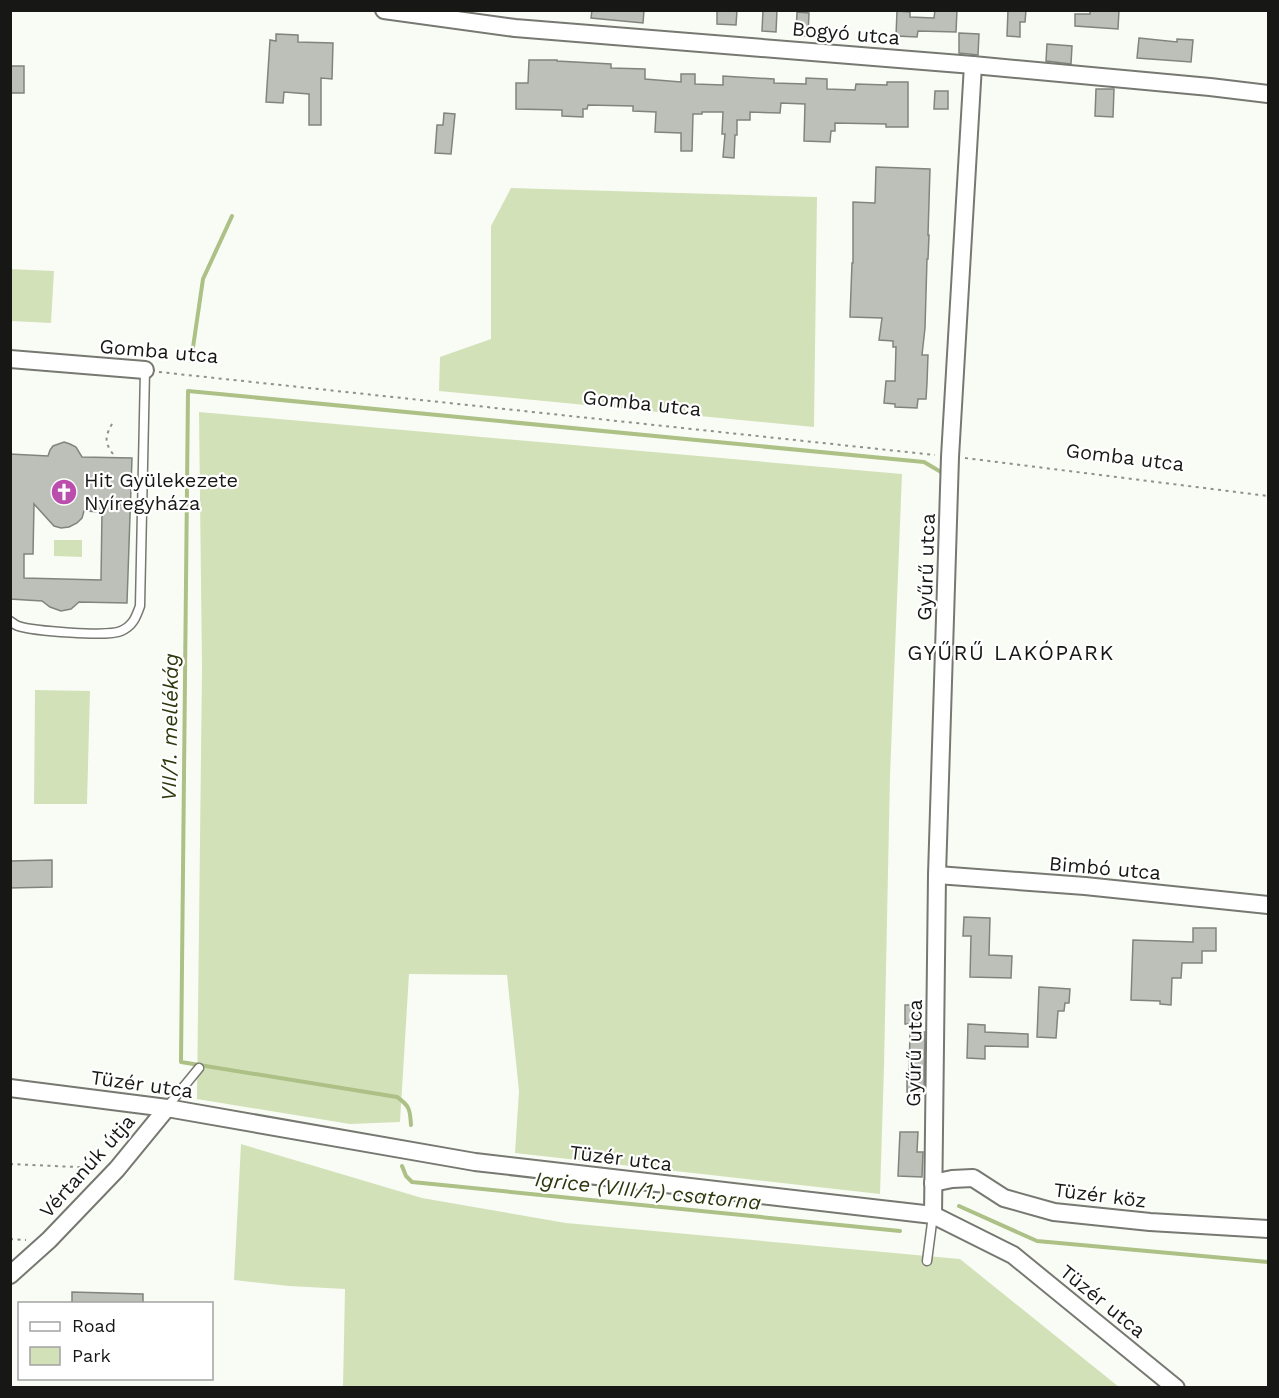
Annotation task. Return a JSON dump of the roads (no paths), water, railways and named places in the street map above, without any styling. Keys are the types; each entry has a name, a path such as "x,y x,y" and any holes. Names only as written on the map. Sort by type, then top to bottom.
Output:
{"street":[{"name":"Bogyó utca","path":"384,10 515,28 973,65 1269,93"},
{"path":"515,28 516,10"},
{"name":"Gyűrű utca","path":"933,1215 937,875 950,457 973,65"},
{"name":"Gomba utca","path":"10,359 145,370"},
{"name":"Bimbó utca","path":"937,875 1085,886 1269,905"},
{"name":"Tüzér utca","path":"10,1088 167,1108 475,1162 933,1215 1013,1256 1176,1388"},
{"name":"Vértanúk útja","path":"10,1275 49,1240 117,1169 167,1108"},
{"name":"Tüzér köz","path":"933,1183 973,1178 1004,1198 1054,1212 1150,1222 1269,1229"}],"lane":[{"path":"10,621 39,630 86,633 119,632 132,624 141,606 145,370"},
{"path":"167,1108 199,1068"},
{"path":"927,1261 933,1215"}],"waterway":[{"name":"VII/1. mellékág","path":"191,361 203,279 232,216"},
{"name":"VII/1. mellékág","path":"411,1125 408,1109 405,1103 397,1097 181,1062 188,391 924,462 941,472"},
{"name":"Igrice (VIII/1.) csatorna","path":"402,1166 406,1176 412,1182 900,1231"},
{"name":"Igrice (VIII/1.) csatorna","path":"959,1206 1037,1241 1268,1262"}],"place":[{"name":"Hit Gyülekezete Nyíregyháza","path":"64,492"}],"district":[{"name":"GYŰRŰ LAKÓPARK","path":"1011,653"}]}
